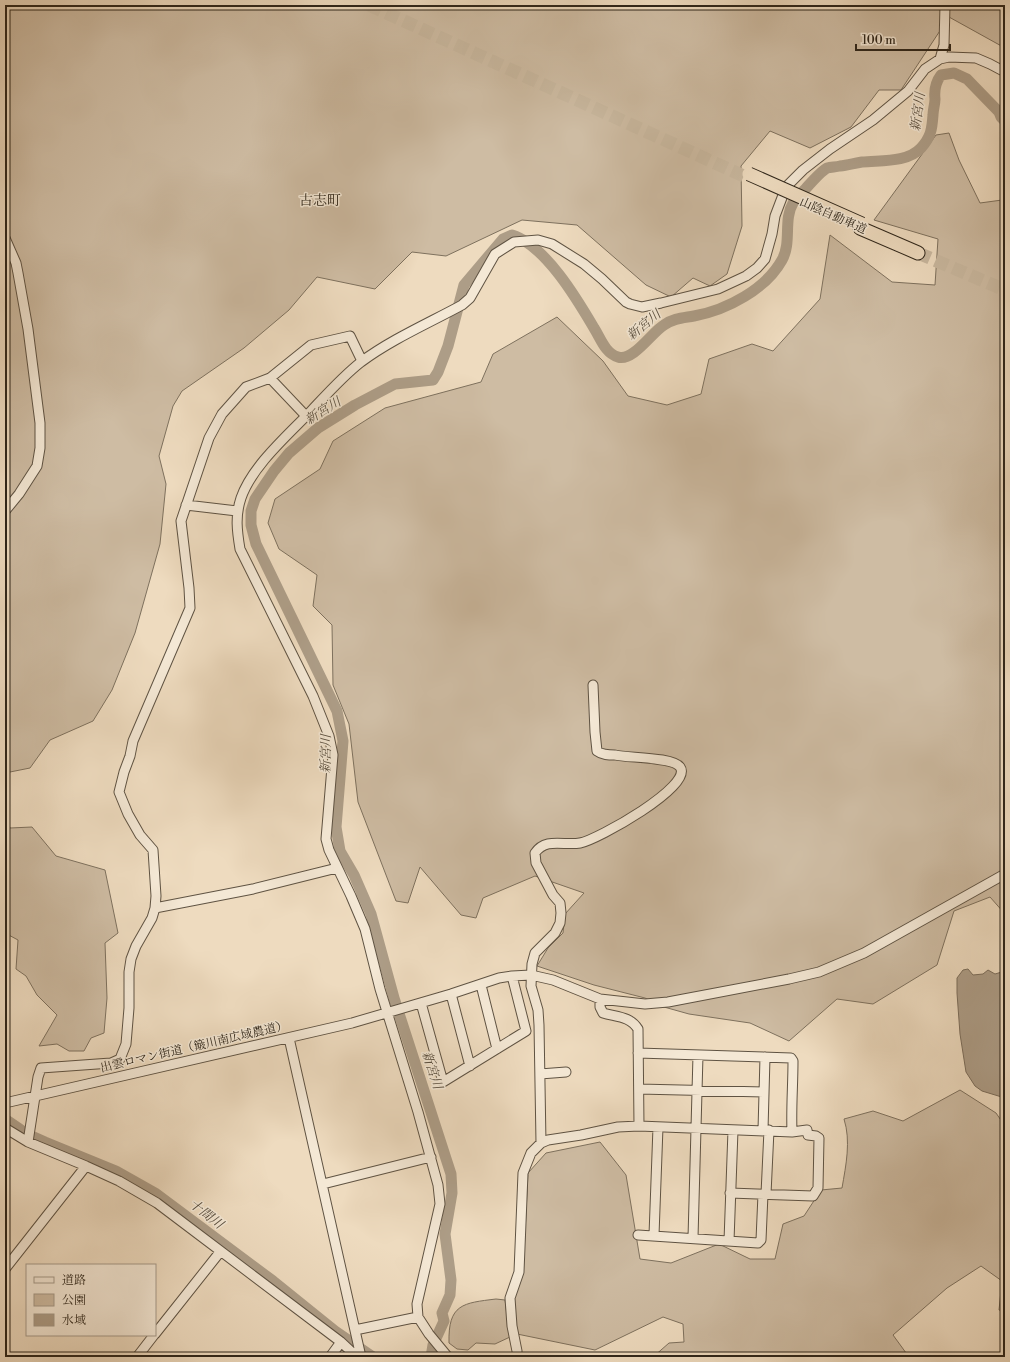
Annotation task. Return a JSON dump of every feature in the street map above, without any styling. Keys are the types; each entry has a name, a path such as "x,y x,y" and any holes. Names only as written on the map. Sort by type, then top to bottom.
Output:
{"highway":[{"name":"山陰自動車道","path":"749,176 919,251"}],"street":[{"path":"940,59 944,45 945,5"},
{"path":"446,1353 429,1334 418,1317 417,1304 440,1204 438,1185 418,1112 395,1010 380,989 365,929 329,850 326,839 333,755 329,736 313,696 240,549 236,529 237,512 242,496 249,481 261,463 344,377 362,361 392,342 462,305 470,298 495,254 514,242 538,240 552,244 584,264 626,302 642,307 718,289 746,276 757,268 765,259 775,216 782,196 789,184 803,170 873,120 908,91 925,69 940,59 976,58 1005,72"},
{"path":"5,238 16,263 20,280 40,423 40,448 37,466 19,494 5,511"},
{"path":"28,1142 38,1077 41,1068 111,1063 120,1059 126,1044 129,1008 129,972 131,959 136,946 152,918 156,896 153,850 140,835 128,814 119,792 133,741 190,608 181,521 209,438 222,414 246,388 270,378 311,345 350,336 362,361"},
{"path":"270,378 306,416"},
{"path":"186,504 237,512"},
{"path":"541,1143 538,1010 531,986 531,975 535,953 555,933 560,923 561,913 560,903 553,894 536,863 535,853 543,845 552,843 580,843 597,836 644,810 659,799 674,785 681,776 682,772 680,767 674,763 660,759 622,757 601,754 597,751 593,685"},
{"path":"155,908 253,889 337,868"},
{"name":"出雲ロマン街道（簸川南広域農道）","path":"5,1103 289,1038 421,1003 499,978 531,975 553,980 600,999 645,1004 668,1002 789,980 819,972 864,953 1005,874"},
{"path":"421,1003 443,1082 526,1031 512,976"},
{"path":"481,985 497,1049"},
{"path":"451,994 470,1066"},
{"path":"600,999 600,1007 603,1013 628,1019 635,1024 638,1029 640,1089 639,1126"},
{"path":"289,1038 361,1357"},
{"path":"638,1053 791,1058 793,1061 793,1092 791,1101 792,1132"},
{"path":"693,1238 698,1055"},
{"path":"638,1235 758,1243 761,1240 765,1194 765,1057"},
{"path":"540,1074 566,1072"},
{"path":"640,1089 764,1092"},
{"path":"517,1357 510,1298 519,1272 523,1173 530,1154 541,1143 548,1140 618,1127 639,1126 792,1132 807,1130 808,1135 819,1138 818,1188 813,1196 730,1193"},
{"path":"654,1235 658,1127"},
{"path":"5,1128 28,1142 119,1181 157,1203 341,1342 357,1357"},
{"path":"729,1241 733,1130"},
{"path":"323,1184 431,1157"},
{"path":"5,1269 86,1166"},
{"path":"156,1334 220,1252"},
{"path":"355,1330 418,1317"},
{"path":"137,1357 154,1336"},
{"path":"330,1357 341,1342"}],"green space":[{"path":"5,5 1005,5 1005,48 949,17 901,90 879,90 851,127 810,148 770,131 741,166 742,226 727,274 710,286 693,278 671,297 646,285 577,225 522,220 446,256 412,252 375,289 317,277 289,310 244,348 182,391 173,406 159,456 166,484 160,544 135,633 112,690 93,721 50,740 30,768 5,773"},
{"path":"949,133 959,160 980,203 1002,200 1005,196 1005,914 990,897 954,911 937,965 873,1004 837,999 789,1041 750,1023 689,1014 664,1007 645,998 594,985 537,966 548,948 563,933 565,914 584,893 535,876 483,898 476,918 461,915 420,867 408,903 396,901 358,802 349,724 333,685 332,625 313,606 317,575 279,549 268,523 275,499 320,469 333,441 385,408 481,382 493,354 557,317 603,361 628,396 667,405 701,394 709,359 752,344 773,351 820,299 830,235 892,282 935,285 938,239 874,220 936,135"},
{"path":"5,815 10,828 32,827 56,856 105,870 118,933 105,943 107,998 104,1033 91,1038 84,1051 69,1051 57,1044 39,1046 57,1015 37,995 26,976 16,969 18,940 5,933"},
{"path":"960,1090 996,1113 1005,1126 1005,1312 999,1310 1002,1281 981,1266 947,1288 893,1335 909,1357 653,1357 669,1343 684,1342 683,1324 663,1317 595,1350 517,1334 514,1299 523,1272 528,1173 546,1153 600,1142 626,1175 640,1259 671,1263 719,1244 750,1259 775,1259 783,1224 804,1216 821,1190 842,1188 847,1144 844,1119 873,1111 903,1121"},
{"path":"496,1299 505,1300 510,1337 495,1344 476,1343 468,1350 457,1349 449,1343 451,1320 460,1308 466,1304"}],"water":[{"path":"968,969 973,975 983,974 988,970 995,974 1005,971 1005,1098 982,1091 975,1086 966,1072 960,1034 957,978 963,970"}],"waterway":[{"name":"新宮川","path":"431,1357 433,1345 444,1321 442,1313 450,1295 451,1280 445,1234 452,1193 451,1174 394,998 371,914 354,875 340,851 336,827 343,741 337,711 256,544 251,525 251,511 255,499 274,471 289,453 318,428 355,405 395,384 433,380 438,372 448,346 464,285 503,239 512,235 524,241 548,261 569,288 607,349 618,357 624,357 636,351 659,329 671,321 719,309 744,297 766,280 775,270 785,253 787,246 788,217 793,203 824,170 827,168 862,162 893,160 909,156 921,148 930,133 935,101 935,87 941,75 954,73 967,79 999,112 1005,121"},
{"name":"十間川","path":"5,1119 27,1134 116,1171 155,1193 273,1281 335,1331 373,1357"}],"tunnel":[{"path":"369,5 748,178"},
{"path":"918,253 1005,290"}],"district":[{"name":"古志町","path":"320,201"}]}
